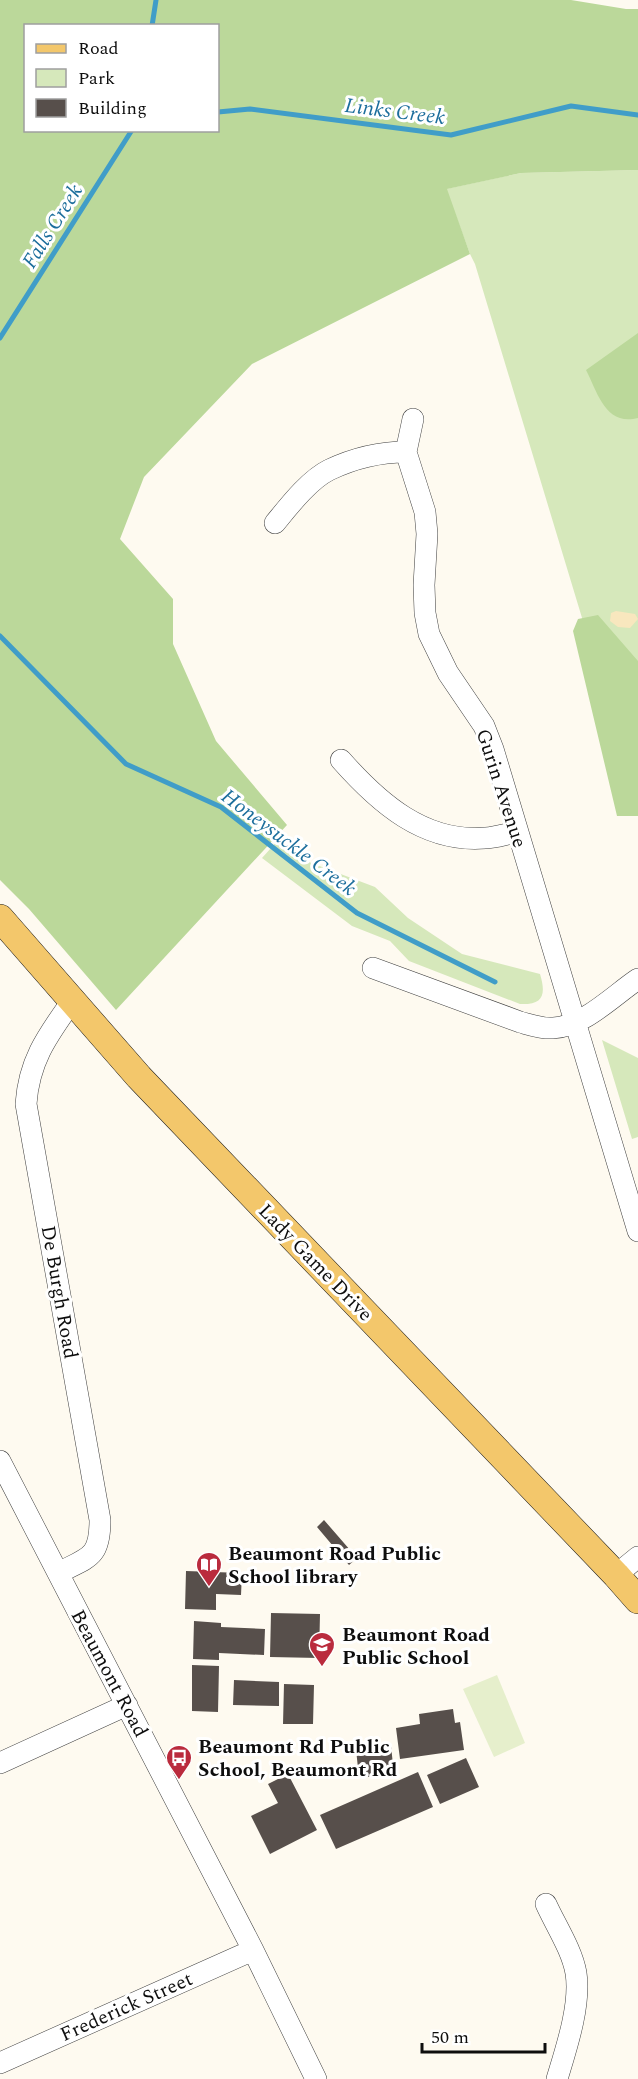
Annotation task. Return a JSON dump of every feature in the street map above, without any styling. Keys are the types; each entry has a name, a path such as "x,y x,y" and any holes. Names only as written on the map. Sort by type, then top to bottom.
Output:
{"main road":[{"name":"Lady Game Drive","path":"0,918 139,1077 638,1600"}],"street":[{"name":"Gurin Avenue","path":"412,419 406,452 425,512 427,534 424,585 425,613 429,634 448,673 484,726 493,749 638,1231"},
{"path":"275,523 301,493 327,471 383,452 406,452"},
{"path":"341,760 376,797 402,817 427,829 453,837 485,838 517,832"},
{"path":"373,968 536,1027 554,1028 576,1023 638,979"},
{"name":"De Burgh Road","path":"58,1573 90,1556 98,1548 100,1520 26,1104 33,1064 46,1037 72,1001"},
{"name":"Beaumont Road","path":"0,1461 253,1950 316,2079"},
{"path":"616,1575 638,1557"},
{"path":"0,1762 127,1705"},
{"path":"546,1904 576,1973 576,1997 566,2049 557,2079"},
{"name":"Frederick Street","path":"0,2063 253,1950"}],"green space":[{"path":"0,0 571,0 638,9 638,170 521,173 447,189 470,254 252,364 144,477 120,539 173,599 173,644 216,741 287,825 116,1010 29,909 0,880"},
{"path":"638,170 638,803 475,264 446,189 521,173"},
{"path":"638,333 638,418 627,419 618,417 604,406 586,370"},
{"path":"598,615 638,661 638,816 617,816 573,631 578,619"},
{"path":"280,838 301,859 375,887 408,918 462,954 540,974 543,987 541,997 534,1003 520,1004 409,961 390,941 352,926 262,858"},
{"path":"602,1040 638,1058 638,1137 632,1139"},
{"path":"497,1675 525,1743 494,1757 463,1689"}],"sand":[{"path":"616,611 635,614 638,619 630,628 618,627 610,621 611,613"}],"building":[{"path":"324,1520 357,1558 349,1565 317,1527"},
{"path":"186,1571 242,1573 241,1595 216,1594 216,1610 185,1609"},
{"path":"271,1613 320,1614 319,1658 270,1657"},
{"path":"194,1621 221,1623 221,1627 265,1629 264,1655 219,1653 219,1660 193,1659"},
{"path":"192,1665 219,1666 218,1712 192,1711"},
{"path":"234,1680 279,1682 279,1706 233,1705"},
{"path":"284,1684 314,1685 313,1724 283,1724"},
{"path":"453,1709 455,1723 460,1722 464,1750 400,1759 396,1728 420,1724 419,1714"},
{"path":"391,1746 394,1774 359,1778 356,1749"},
{"path":"466,1758 479,1787 440,1804 427,1775"},
{"path":"418,1772 433,1807 336,1849 320,1815"},
{"path":"288,1774 317,1830 270,1854 251,1816 278,1803 268,1784"}],"waterway":[{"name":"Falls Creek","path":"152,24 156,0"},
{"name":"Links Creek","path":"219,112 250,109 451,135 571,106 638,115"},
{"name":"Falls Creek","path":"0,338 131,132"},
{"name":"Honeysuckle Creek","path":"0,636 126,764 221,807 357,913 495,982"}],"place":[{"name":"Beaumont Road Public School library","path":"209,1588"},
{"name":"Beaumont Road Public School","path":"322,1668"},
{"name":"Beaumont Rd Public School, Beaumont Rd","path":"179,1781"}]}
